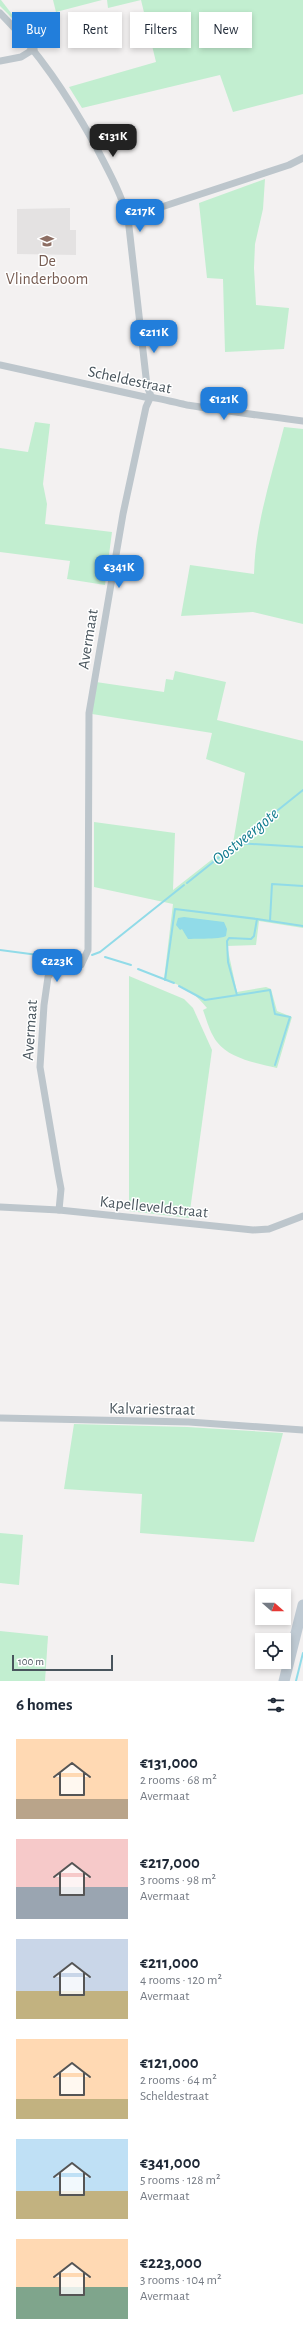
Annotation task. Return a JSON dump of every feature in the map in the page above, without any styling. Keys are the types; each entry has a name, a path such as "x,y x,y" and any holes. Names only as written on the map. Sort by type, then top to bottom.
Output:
{"main road":[{"path":"284,1681 303,1605"}],"street":[{"path":"0,12 34,49 80,118 122,196 128,218 147,386 151,396"},
{"path":"0,61 21,57 34,49"},
{"path":"128,218 289,165 303,158"},
{"name":"Scheldestraat","path":"0,365 145,397 151,396 162,401 227,412 303,420"},
{"name":"Avermaat","path":"59,1210 61,1190 40,1067 44,1006 48,977 52,971 56,967 81,966 88,950 89,713 122,514 146,407 151,396"},
{"name":"Kapelleveldstraat","path":"0,1207 59,1210 253,1230 269,1228 303,1216"},
{"name":"Kalvariestraat","path":"0,1418 188,1422 303,1430"}],"shaded area":[{"name":"De Vlinderboom","path":"70,208 70,230 76,230 76,255 17,254 17,209"}],"green space":[{"path":"1,0 12,14 12,18 0,6"},
{"path":"53,0 102,0 56,12"},
{"path":"107,0 141,0 108,8"},
{"path":"141,0 303,0 303,94 233,112 220,75 82,108 69,87 156,62 153,48 191,48 191,12 144,12"},
{"path":"265,179 263,209 255,244 254,268 256,305 289,308 284,349 225,352 223,279 207,278 199,203"},
{"path":"35,422 50,424 43,484 47,504 45,524 112,532 105,585 67,579 70,561 0,552 0,448 28,452"},
{"path":"284,427 303,429 303,624 253,612 181,616 190,565 254,574 257,537 269,481"},
{"path":"175,671 226,682 217,720 303,741 303,928 259,921 256,945 227,946 237,992 266,987 271,989 277,1011 292,1017 277,1068 244,1060 222,1048 209,1027 203,1010 207,1008 188,990 164,979 173,904 94,887 94,822 175,833 173,890 233,843 245,773 206,759 212,733 92,714 96,682 164,692 166,679 173,680"},
{"path":"129,976 184,999 193,1008 212,1050 189,1218 129,1211"},
{"path":"74,1424 187,1427 283,1433 254,1542 140,1533 142,1494 64,1489"},
{"path":"0,1533 23,1535 19,1585 0,1583"},
{"path":"0,1631 48,1636 45,1681 0,1681"}],"water":[{"path":"184,917 224,922 227,929 226,936 188,939 182,929 180,930 176,925 178,918"}],"waterway":[{"name":"Oostveergote","path":"187,883 303,790"},
{"path":"237,843 303,847"},
{"path":"270,921 272,884 303,886"},
{"name":"Oostveergote","path":"92,955 100,952 184,885"},
{"path":"165,980 175,909 257,919 254,936 251,939 229,938 227,941 228,962 237,995"},
{"path":"257,919 303,926"},
{"name":"Oostveergote","path":"0,950 76,960"},
{"path":"105,957 131,965"},
{"path":"138,969 174,983"},
{"path":"179,986 205,1000 270,990 275,1014 290,1017 275,1065"},
{"path":"296,1681 303,1653"}],"place":[{"name":"De Vlinderboom","path":"47,241"}]}
